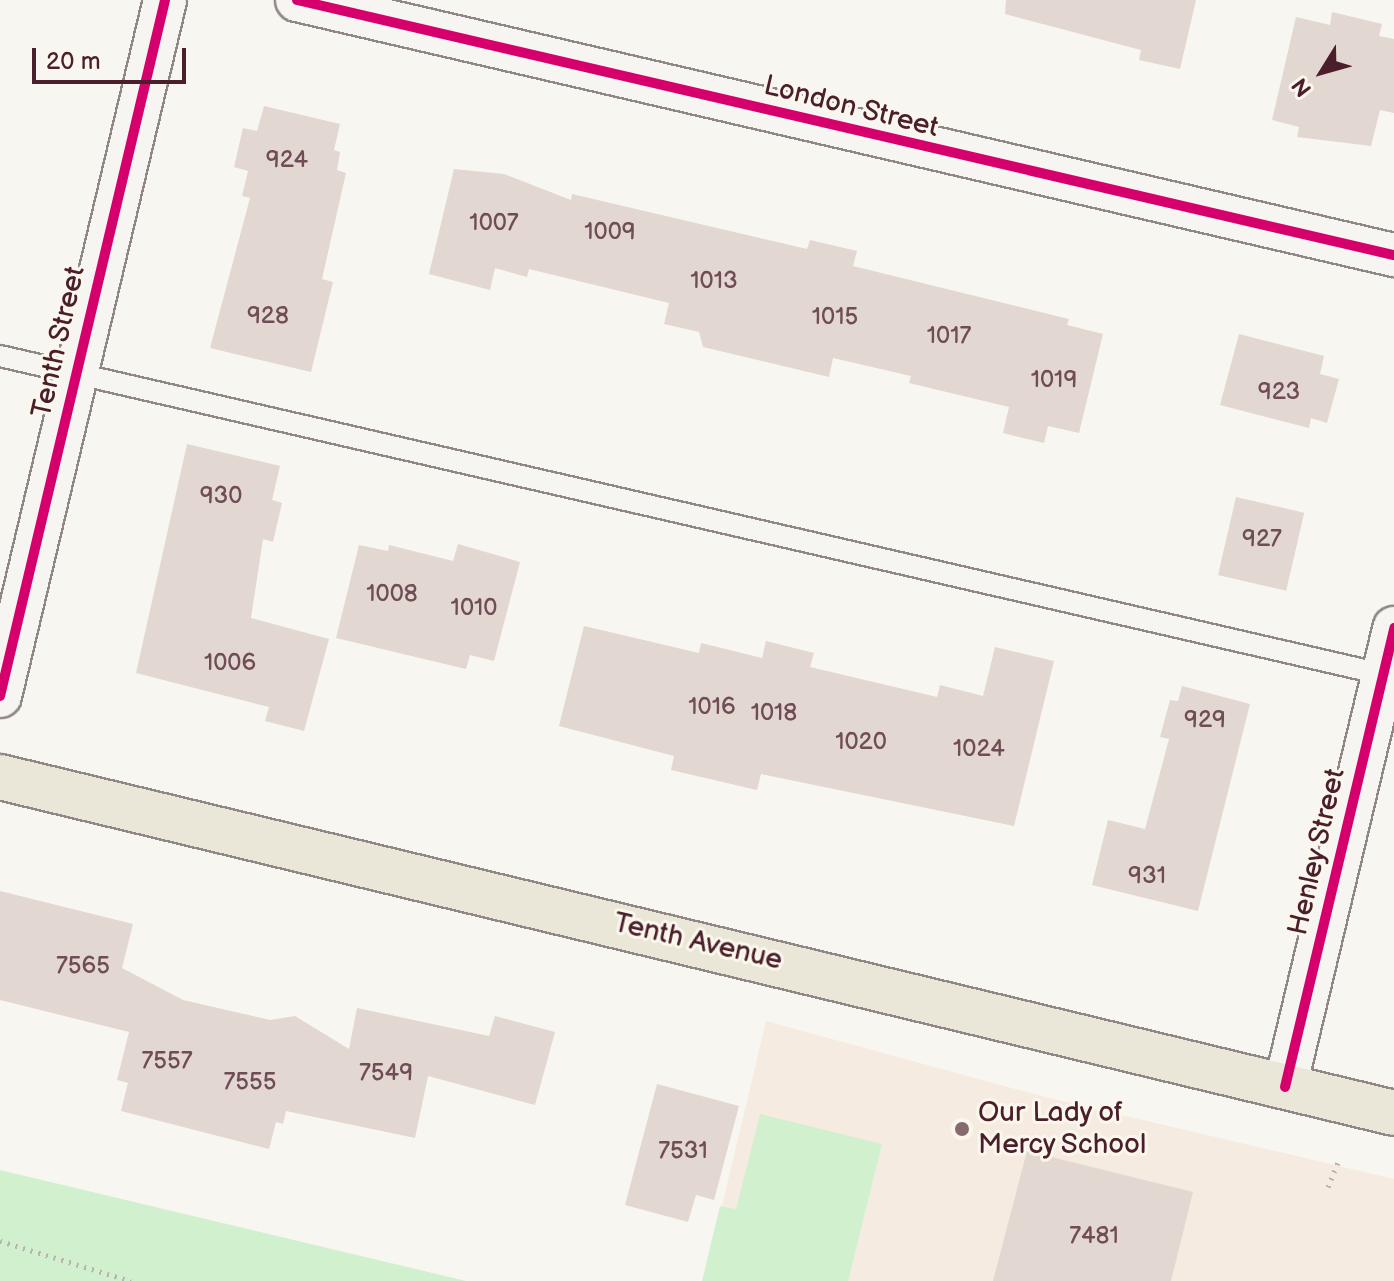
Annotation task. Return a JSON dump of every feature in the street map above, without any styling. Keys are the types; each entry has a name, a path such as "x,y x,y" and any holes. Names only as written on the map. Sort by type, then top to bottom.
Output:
{"main road":[{"name":"Tenth Avenue","path":"0,777 1394,1113"}],"street":[{"name":"Tenth Street","path":"0,696 165,0"},
{"name":"London Street","path":"297,0 1394,255"},
{"name":"Henley Street","path":"1285,1087 1389,675 1394,628"}],"lane":[{"path":"0,356 75,376 1389,675"}],"path":[{"path":"1328,1187 1339,1160"},
{"path":"0,1241 131,1281"}],"shaded area":[{"name":"Our Lady of Mercy School","path":"766,1021 1045,1097 1394,1179 1394,1281 704,1281"}],"green space":[{"path":"760,1114 882,1144 848,1281 702,1281 720,1206 736,1209"},
{"path":"0,1170 466,1281 0,1281"}],"building":[{"path":"1006,0 1196,0 1180,69 1139,60 1141,50 1005,14"},
{"path":"1332,12 1382,24 1379,36 1394,39 1394,113 1380,110 1371,146 1297,137 1299,127 1272,120 1296,17 1330,25"},
{"path":"264,106 340,124 334,150 340,152 337,170 346,173 322,279 333,282 311,372 210,348 250,198 242,196 248,171 234,167 243,128 257,131"},
{"path":"454,169 504,174 571,200 572,194 807,249 810,240 857,251 853,266 1069,319 1067,325 1103,334 1079,433 1048,426 1044,443 1003,433 1009,407 909,383 911,376 833,358 829,377 703,347 699,332 664,324 669,303 529,269 527,277 495,268 490,290 429,274"},
{"path":"1239,334 1324,356 1320,374 1339,379 1327,423 1311,418 1309,428 1220,405"},
{"path":"187,444 280,466 272,500 282,503 273,542 263,539 251,618 329,639 304,731 265,721 269,707 136,673"},
{"path":"1236,497 1304,513 1286,591 1218,575"},
{"path":"458,544 520,562 494,661 470,655 466,669 336,638 359,545 388,551 389,545 453,561"},
{"path":"584,626 699,653 701,643 762,658 766,641 814,653 810,667 937,697 940,685 983,696 995,647 1054,661 1014,826 761,774 757,790 671,770 674,756 559,726"},
{"path":"1182,686 1250,704 1198,911 1092,885 1108,820 1145,829 1169,739 1160,737 1170,700 1178,701"},
{"path":"0,891 133,924 122,968 183,1000 270,1020 295,1016 349,1049 357,1008 489,1036 495,1016 555,1032 535,1105 428,1076 415,1138 286,1111 283,1124 276,1122 269,1149 121,1111 128,1083 117,1080 129,1032 0,1000"},
{"path":"657,1084 739,1106 714,1200 696,1195 688,1222 625,1205"},
{"path":"1027,1151 1193,1192 1171,1281 993,1281"}],"cycle path":[{"path":"0,696 165,0"},
{"path":"297,0 1394,255"},
{"path":"1285,1087 1394,628"}],"place":[{"name":"Our Lady of Mercy School","path":"962,1129"}]}
